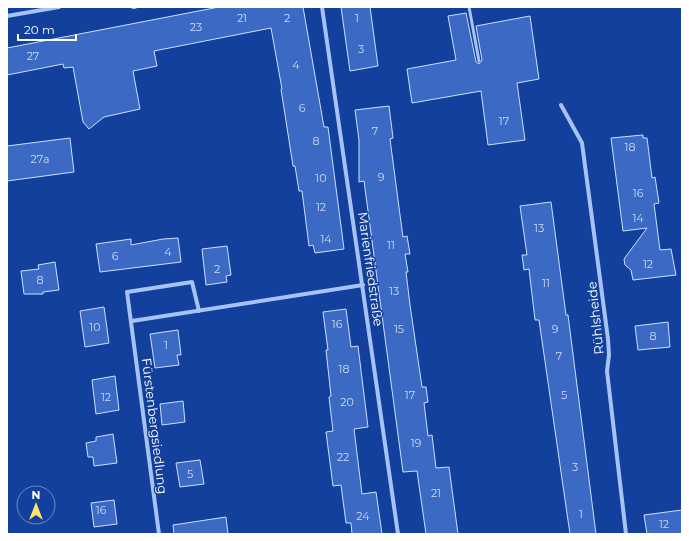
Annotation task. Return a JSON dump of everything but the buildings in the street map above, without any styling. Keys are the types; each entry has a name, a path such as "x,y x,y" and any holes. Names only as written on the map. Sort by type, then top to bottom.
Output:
{"street":[{"path":"7,16 59,7"},
{"name":"Marienfriedstraße","path":"322,7 398,534"},
{"name":"Rühlsheide","path":"561,105 582,143 608,339 609,355 607,371 626,534"},
{"name":"Fürstenbergsiedlung","path":"159,534 127,292 192,282 199,310"},
{"path":"132,321 363,285"}],"lane":[{"path":"469,7 480,61"}]}
